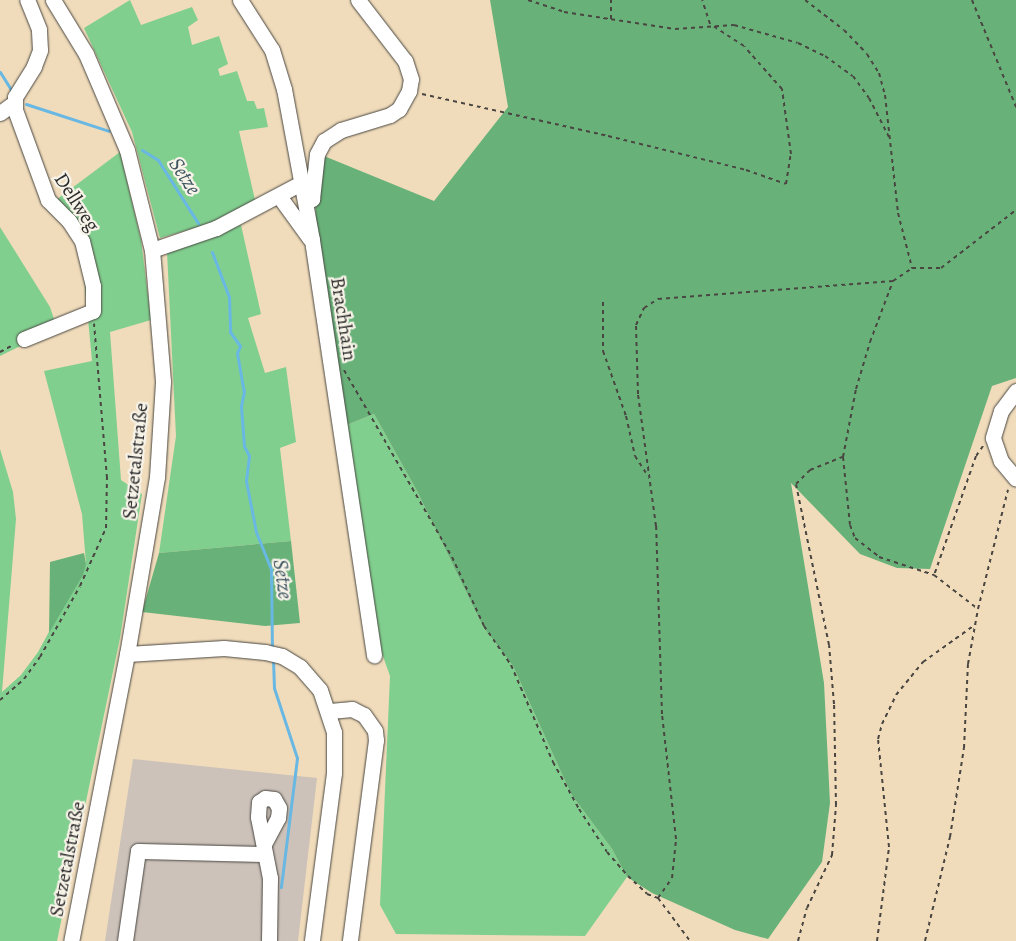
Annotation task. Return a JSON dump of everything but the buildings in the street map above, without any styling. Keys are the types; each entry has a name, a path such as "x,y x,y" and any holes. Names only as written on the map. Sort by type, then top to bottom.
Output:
{"street":[{"path":"0,113 14,102 40,50 38,29 27,0"},
{"name":"Setzetalstraße","path":"54,0 86,54 127,150 152,250 163,382 157,476 127,654 71,941"},
{"name":"Brachhain","path":"240,0 272,50 284,89 306,202 374,655"},
{"path":"306,202 312,199 317,154 324,141 341,130 390,114 399,109 409,91 411,78 405,61 358,0"},
{"name":"Dellweg","path":"14,102 48,200 69,221 82,241 92,286 93,311"},
{"path":"152,250 216,228 302,183"},
{"path":"279,196 307,238 312,240"},
{"path":"24,339 93,311"},
{"path":"1015,479 1001,461 993,438 1001,411 1016,391"},
{"path":"127,654 224,648 274,654 300,667 320,690 330,711 334,732 334,773 327,846 322,864 312,941"},
{"path":"330,711 352,709 364,715 375,730 376,740 350,941"},
{"path":"125,941 138,851 264,849 270,878 269,941"}],"path":[{"path":"528,0 564,12 675,29 694,29 710,24 746,28 798,43 825,56 863,87 890,139"},
{"path":"611,19 612,0"},
{"path":"409,91 479,105 528,120 608,136 746,170 786,184 791,154 782,89 744,46 710,24 702,0"},
{"path":"805,0 844,30 874,65 883,85 898,213 912,268"},
{"path":"972,0 1016,107"},
{"path":"658,898 672,878 676,839 662,714 656,526 648,475 634,350 636,325 644,308 658,299 893,281 912,268 941,268 1016,210"},
{"path":"893,281 863,362 843,456 850,525 855,538 879,557 934,575 978,609"},
{"path":"603,302 603,351 626,416 635,456 648,475"},
{"path":"0,700 24,680 40,657 80,586 106,528 107,478 93,311"},
{"path":"330,364 345,370 452,557 484,626 512,665 545,745 579,809 607,852 647,894 658,898 690,941"},
{"path":"934,575 976,456 993,438"},
{"path":"798,941 807,908 832,855 836,805 834,704 828,645 796,484 810,470 843,456"},
{"path":"925,941 950,837 964,748 968,664 978,609 1006,497 1015,479"},
{"path":"877,941 890,847 878,739 882,724 896,695 923,662 976,624"}],"shaded area":[{"path":"133,759 317,778 298,941 105,941"}],"green space":[{"path":"130,0 141,25 192,7 198,20 188,27 192,45 219,36 228,64 218,69 220,76 237,71 247,101 254,101 257,109 264,108 268,127 239,131 256,204 205,225 160,238 132,132 84,28"},
{"path":"490,0 1016,0 1016,378 992,386 930,569 897,568 860,554 791,483 824,683 830,803 822,862 768,939 735,930 652,893 627,877 612,849 571,794 513,666 483,627 417,491 374,414 344,426 322,298 315,205 324,156 434,201 508,107"},
{"path":"120,152 141,240 151,320 110,332 121,480 142,494 120,638 57,941 0,941 0,449 13,492 16,519 2,692 21,675 38,652 86,564 82,514 44,371 92,361 81,246 56,200"},
{"path":"241,225 261,314 248,318 265,373 286,367 296,442 280,448 291,541 159,553 176,436 167,252"},
{"path":"0,227 50,307 57,328 0,356"},
{"path":"374,414 417,491 483,627 513,666 571,794 612,849 627,877 585,936 396,934 380,905 390,676 369,617 344,426"},
{"path":"291,541 300,623 265,626 142,612 159,553"},
{"path":"84,553 86,564 83,575 49,633 50,562"}],"waterway":[{"name":"Setze","path":"0,72 12,91"},
{"name":"Setze","path":"26,104 109,131"},
{"name":"Setze","path":"142,150 158,160 198,223"},
{"name":"Setze","path":"212,252 229,297 230,332 240,346 237,353 244,391 241,406 244,446 249,456 246,481 256,532 271,569 272,650"},
{"name":"Setze","path":"273,659 274,688 297,758 281,887"}]}
